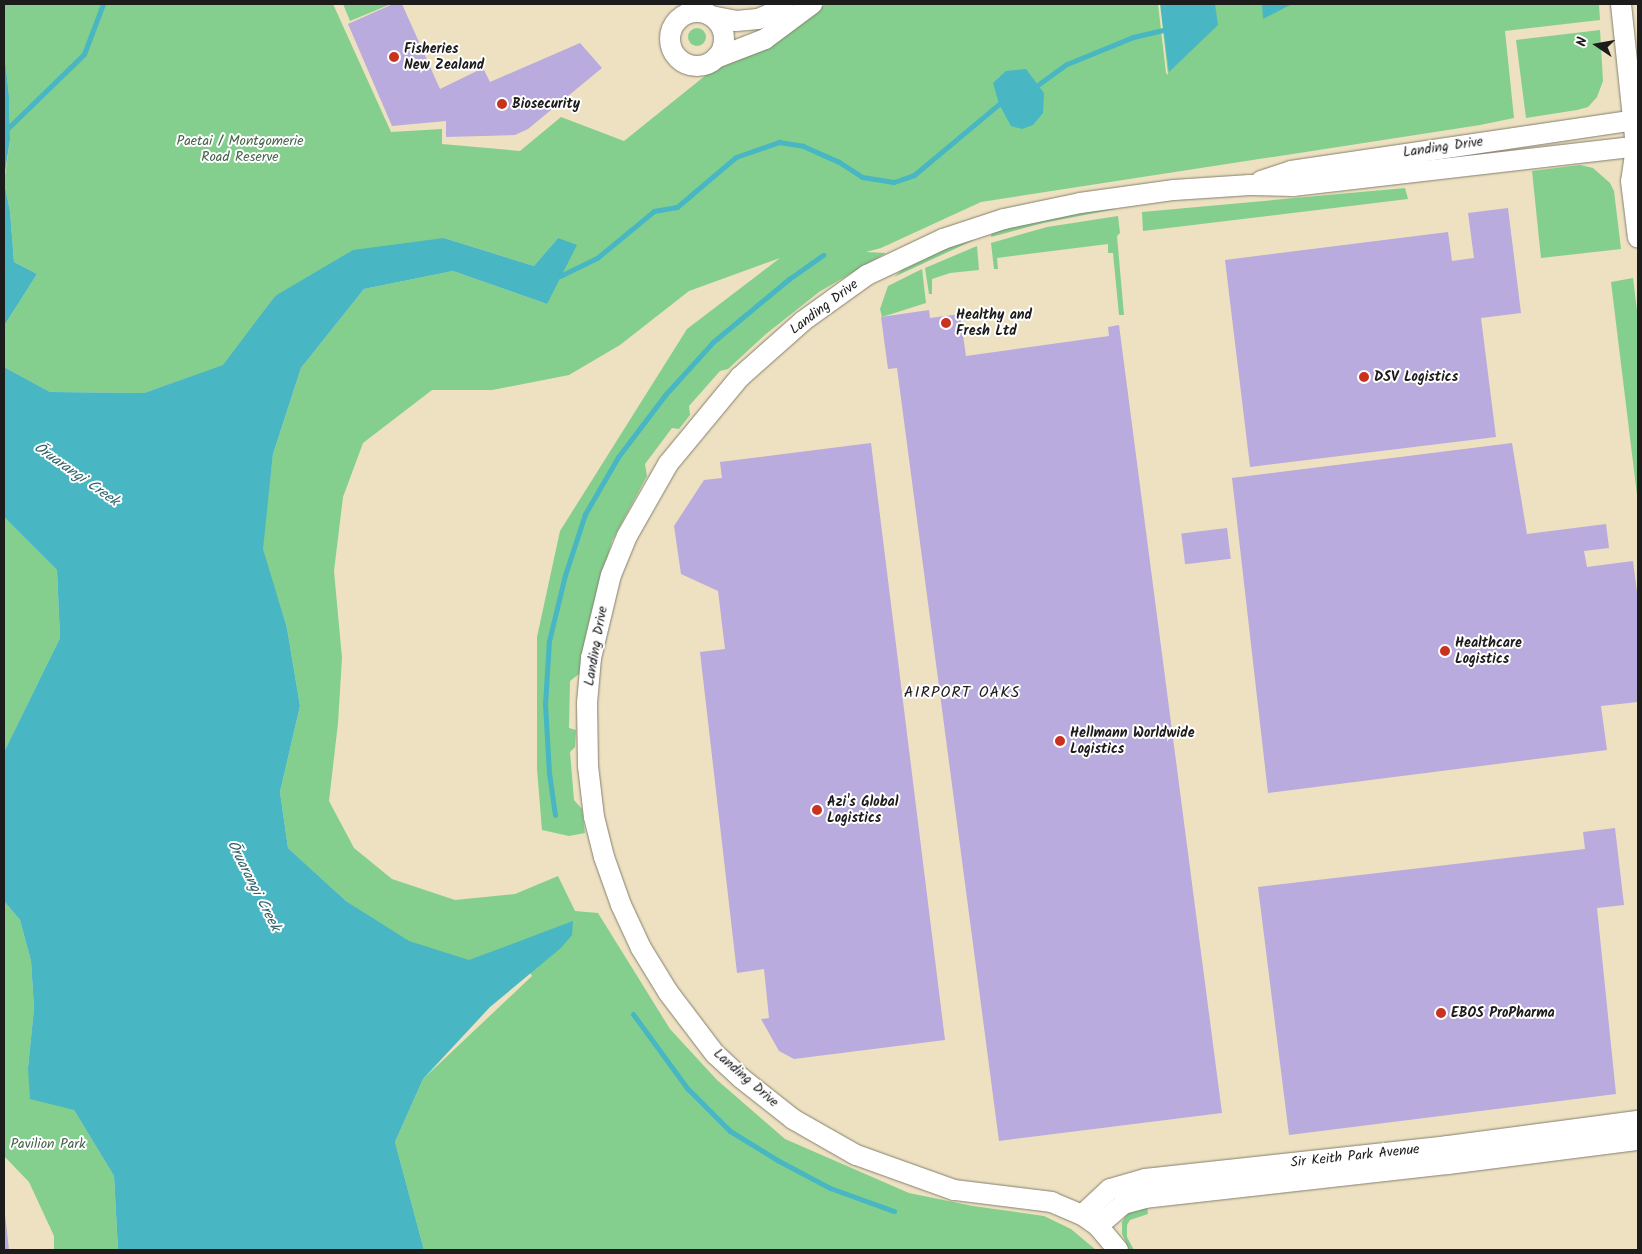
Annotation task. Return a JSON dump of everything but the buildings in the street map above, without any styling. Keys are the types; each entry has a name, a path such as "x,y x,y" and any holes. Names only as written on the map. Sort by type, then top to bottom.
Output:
{"street":[{"path":"783,4 768,16 758,20 736,21 694,12 685,14 673,26 670,42 676,56 690,65 706,64 716,58 765,39 812,4"},
{"path":"1621,4 1636,120 1638,148 1631,181 1638,238"},
{"path":"711,16 722,28 724,36 716,58"},
{"name":"Landing Drive","path":"1250,186 1290,170 1636,120"},
{"name":"Landing Drive","path":"1118,1250 1090,1220 1052,1202 954,1190 856,1155 793,1119 741,1078 715,1054 668,992 641,948 621,905 604,857 594,817 588,766 587,703 591,658 611,574 627,536 668,464 740,376 803,320 867,275 943,239 1004,219 1080,203 1174,190 1294,186 1638,148"},
{"name":"Sir Keith Park Avenue","path":"1090,1220 1110,1189 1145,1179 1447,1146 1638,1121"},
{"name":"Sir Keith Park Avenue","path":"1090,1220 1123,1204 1145,1198 1448,1164 1638,1140"}],"green space":[{"name":"Paetai / Montgomerie Road Reserve","path":"4,4 333,4 391,132 442,129 442,144 520,151 561,117 624,141 716,67 791,32 826,4 1599,4 1600,20 1505,31 1514,118 1480,125 981,202 881,248 866,252 886,253 819,292 766,334 728,369 720,371 689,406 690,415 679,429 672,428 645,464 647,476 612,541 589,622 579,674 570,681 569,728 576,730 575,747 570,752 574,800 582,809 585,833 569,836 542,830 537,769 537,637 560,531 687,329 780,258 689,291 620,345 569,375 492,390 432,390 363,443 343,497 334,571 342,658 338,723 329,801 354,848 392,879 455,900 515,894 558,876 575,911 598,913 670,1029 717,1080 785,1139 909,1193 973,1206 1044,1216 1071,1229 1096,1250 424,1250 395,1142 423,1079 532,976 527,968 469,961 409,942 346,901 288,848 280,792 300,706 287,628 262,549 273,454 301,368 364,289 453,271 547,304 558,238 534,266 444,238 275,296 224,365 144,393 50,392 4,367 4,326 37,274 14,262 10,211 4,182 10,140 9,96 4,50"},
{"path":"343,4 391,4 350,21"},
{"path":"697,28 703,31 706,37 703,43 697,46 691,43 688,37 691,31"},
{"path":"1600,30 1603,81 1597,97 1588,107 1526,118 1516,40"},
{"path":"1580,165 1593,168 1610,183 1614,191 1621,249 1541,258 1532,171"},
{"path":"1405,188 1408,199 1143,231 1142,212"},
{"path":"1114,205 1115,209 1043,223 991,237 992,231"},
{"path":"1118,216 1120,233 1117,236 1124,315 1119,315 1113,253 1108,253 1108,244 997,258 998,269 994,269 991,243 1047,227"},
{"path":"973,237 974,240 894,277 906,266"},
{"path":"977,246 979,270 950,273 932,279 932,294 929,294 925,268"},
{"path":"922,269 926,303 882,317 880,309 888,286"},
{"path":"1633,278 1638,319 1638,503 1611,282"},
{"path":"4,517 57,570 60,638 4,752"},
{"name":"Pavilion Park","path":"4,901 20,920 31,961 34,1008 28,1068 74,1110 114,1176 118,1250 54,1250 54,1236 29,1182 4,1156"},
{"path":"1147,1206 1148,1214 1130,1220 1127,1225 1127,1237 1134,1250 1129,1250 1122,1234 1122,1222 1128,1212"}],"water":[{"path":"1160,4 1215,4 1218,25 1169,72"},
{"path":"1262,4 1292,4 1263,19"},
{"path":"4,50 9,96 10,140 4,178"},
{"path":"1026,69 1044,93 1043,113 1033,125 1022,129 1011,126 999,104 993,83 1006,71"},
{"path":"4,182 10,211 14,262 37,274 4,326"},
{"name":"Ōruarangi Creek","path":"444,238 534,266 558,238 577,245 547,304 453,271 364,289 301,368 273,454 263,549 287,628 300,706 280,792 288,848 346,901 409,941 469,960 573,921 572,935 561,948 490,1007 423,1079 395,1142 424,1250 118,1250 114,1176 74,1110 30,1099 28,1068 34,1008 31,961 20,920 4,901 4,752 60,638 57,570 4,517 4,367 50,392 144,393 223,365 275,296 353,250"}],"pier":[{"path":"1158,4 1160,4 1168,75 1166,73"}],"waterway":[{"path":"7,129 84,54 103,4"},
{"path":"1039,84 1067,64 1133,37 1163,30"},
{"path":"560,276 597,258 654,211 677,207 736,157 779,142 803,146 839,162 862,177 894,182 914,175 999,104"},
{"path":"555,815 549,773 545,704 549,641 565,575 585,514 618,457 665,395 713,342 789,279 823,255"},
{"path":"633,1014 687,1088 730,1131 779,1161 830,1188 894,1211"}],"place":[{"name":"Fisheries New Zealand","path":"394,57"},
{"name":"Biosecurity","path":"502,104"},
{"name":"Healthy and Fresh Ltd","path":"946,323"},
{"name":"DSV Logistics","path":"1364,377"},
{"name":"Healthcare Logistics","path":"1445,651"},
{"name":"Hellmann Worldwide Logistics","path":"1060,741"},
{"name":"Azi's Global Logistics","path":"817,810"},
{"name":"EBOS ProPharma","path":"1441,1013"}],"district":[{"name":"AIRPORT OAKS","path":"962,693"}]}
